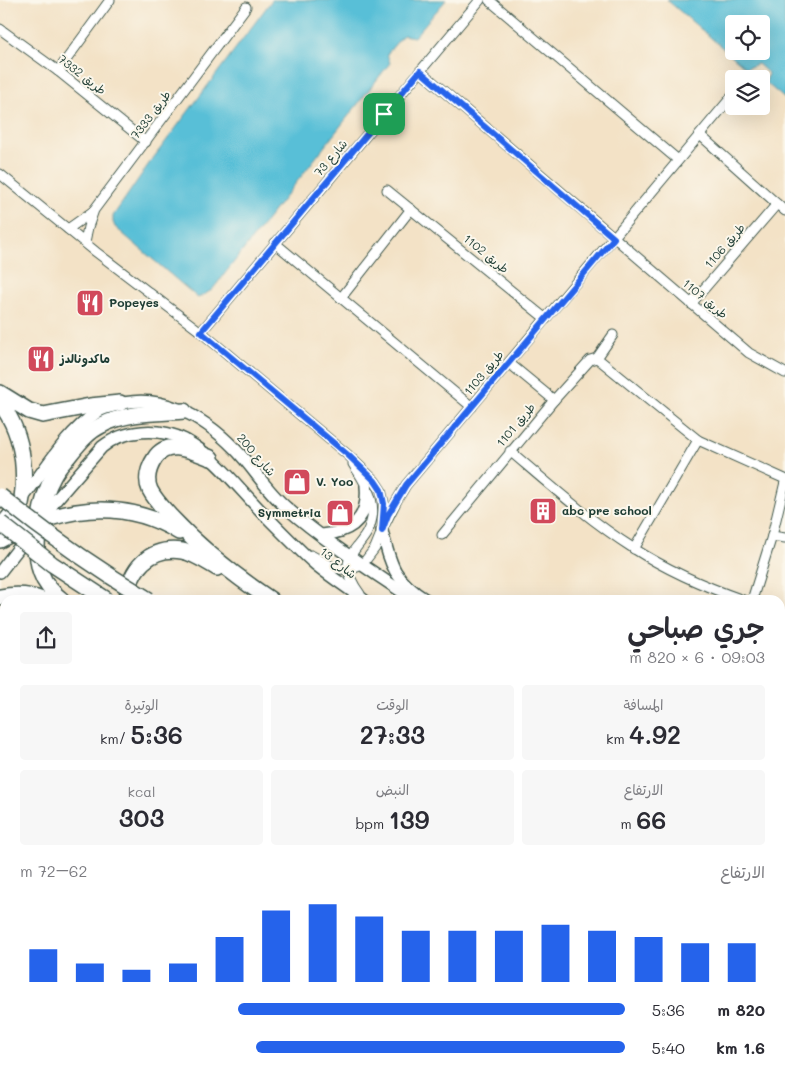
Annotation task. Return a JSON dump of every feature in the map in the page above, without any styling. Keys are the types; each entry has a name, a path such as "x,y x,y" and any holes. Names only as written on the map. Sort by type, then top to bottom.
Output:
{"highway":[{"path":"0,393 29,412 43,415 90,406 120,403"},
{"path":"0,403 10,416 18,437 24,478 22,499 14,532 0,550"},
{"path":"49,502 45,493 53,475 81,442 102,425 125,416 184,411"},
{"path":"211,458 179,447 168,449 157,455 150,465 147,477 150,490 158,502 199,545 241,580 263,595"},
{"path":"0,496 99,569 141,595"},
{"path":"49,502 0,523 52,564 99,595"},
{"path":"49,502 39,522 38,560 41,573 55,595"},
{"path":"0,540 14,532 61,514 100,509 132,512 163,522 199,545"},
{"path":"128,595 134,576 142,562 154,553 168,550 184,551 241,580"}],"street":[{"path":"58,71 110,0"},
{"name":"شارع 73","path":"201,332 480,0"},
{"path":"489,0 678,160"},
{"name":"طريق 7333","path":"85,242 94,210 246,7"},
{"name":"طريق 7332","path":"0,29 58,71 146,142"},
{"path":"420,71 614,238"},
{"name":"طريق 1103","path":"382,531 388,515 406,485 725,105"},
{"path":"700,135 785,211"},
{"path":"0,174 201,332 348,455 368,473 381,490 384,504 382,531 375,548 362,565 349,570 335,568 296,545 211,458 184,440 160,433 140,431 120,435 102,446 49,502"},
{"name":"طريق 1102","path":"387,190 546,319"},
{"name":"طريق 1106","path":"691,304 777,204"},
{"path":"341,298 410,209"},
{"path":"68,229 94,210"},
{"name":"طريق 1107","path":"614,238 749,353 785,373"},
{"path":"275,243 472,407"},
{"name":"طريق 1101","path":"442,535 510,451 590,360 597,358 613,335"},
{"path":"597,358 698,440 785,480 772,536 754,595"},
{"path":"509,363 554,400"},
{"name":"شارع 200","path":"0,523 22,499 77,428 97,412 120,403 139,400 161,402 184,411 218,434 236,450 260,481 287,509 362,565"},
{"path":"634,549 698,440"},
{"path":"510,451 572,504 634,549 686,576 730,595"},
{"path":"348,455 366,486 372,502 372,518 366,533 350,555 349,570 353,585 360,595"},
{"path":"322,535 335,534 349,528 357,521 364,512 368,501 366,486"},
{"path":"0,572 39,522"},
{"path":"382,531 390,562 401,581 419,595"},
{"path":"772,536 785,538"},
{"name":"شارع 13","path":"296,545 316,564 357,595"},
{"name":"شارع 13","path":"362,565 407,595"}],"water":[{"path":"272,0 446,0 414,37 403,35 387,54 390,63 212,290 198,298 115,227 113,216 148,165"},
{"path":"667,0 785,0 785,99 770,86 770,70 765,70 758,64 746,68 737,60 770,60 770,15 725,15 725,50"}],"place":[{"name":"Popeyes","path":"90,303"},
{"name":"ماكدونالدز","path":"41,359"},
{"name":"V. Yoo","path":"297,482"},
{"name":"abc pre school","path":"543,511"},
{"name":"Symmetria","path":"340,513"}],"route":[{"path":"420,71 614,238 406,485 388,515 382,531 384,504 381,490 368,473 201,332 384,114 420,71"}]}
